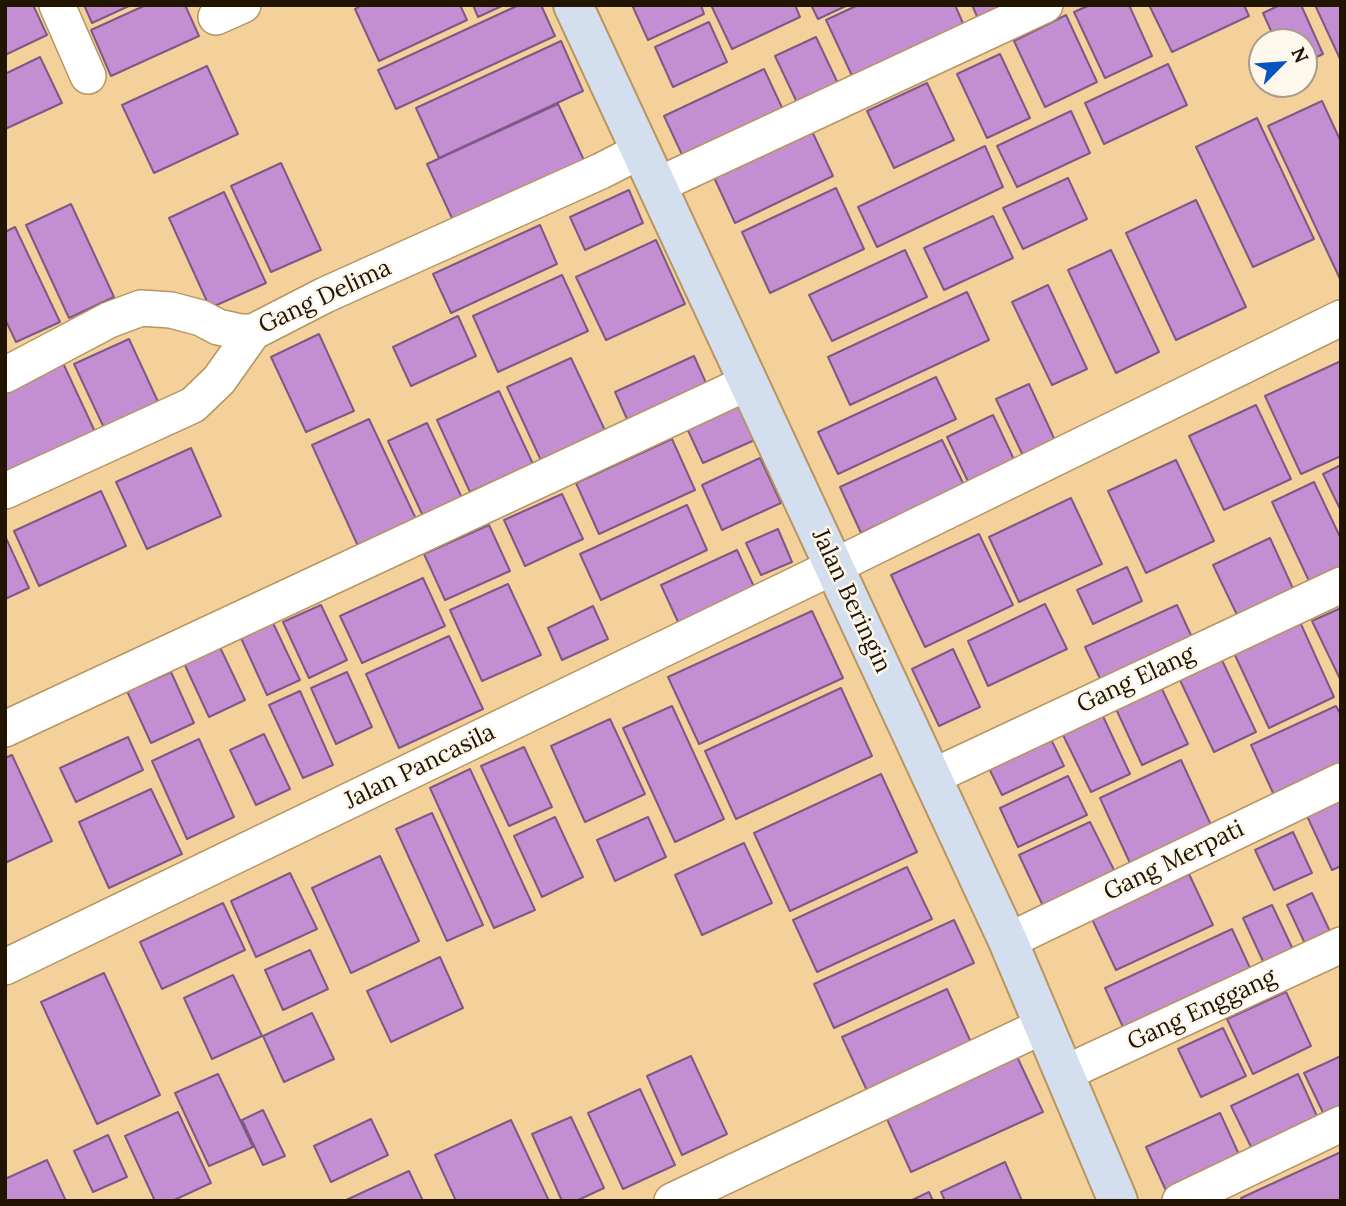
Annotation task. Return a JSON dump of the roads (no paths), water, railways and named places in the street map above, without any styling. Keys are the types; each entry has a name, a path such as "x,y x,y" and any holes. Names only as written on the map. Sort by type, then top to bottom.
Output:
{"street":[{"path":"57,5 89,76"},
{"name":"Jalan Beringin","path":"573,5 1008,941 1118,1201"},
{"path":"656,186 1045,5"},
{"name":"Gang Delima","path":"5,375 109,320 141,308 171,310 201,318 219,327 253,332 325,295 589,177 640,151"},
{"name":"Jalan Pancasila","path":"5,967 1341,318"},
{"path":"5,491 192,405 219,380 253,332"},
{"path":"5,729 749,383"},
{"name":"Gang Elang","path":"932,777 1341,584"},
{"name":"Gang Merpati","path":"1008,941 1341,781"},
{"name":"Gang Enggang","path":"1063,1074 1341,945"},
{"path":"672,1201 1043,1026"},
{"path":"1180,1201 1341,1124"}]}
